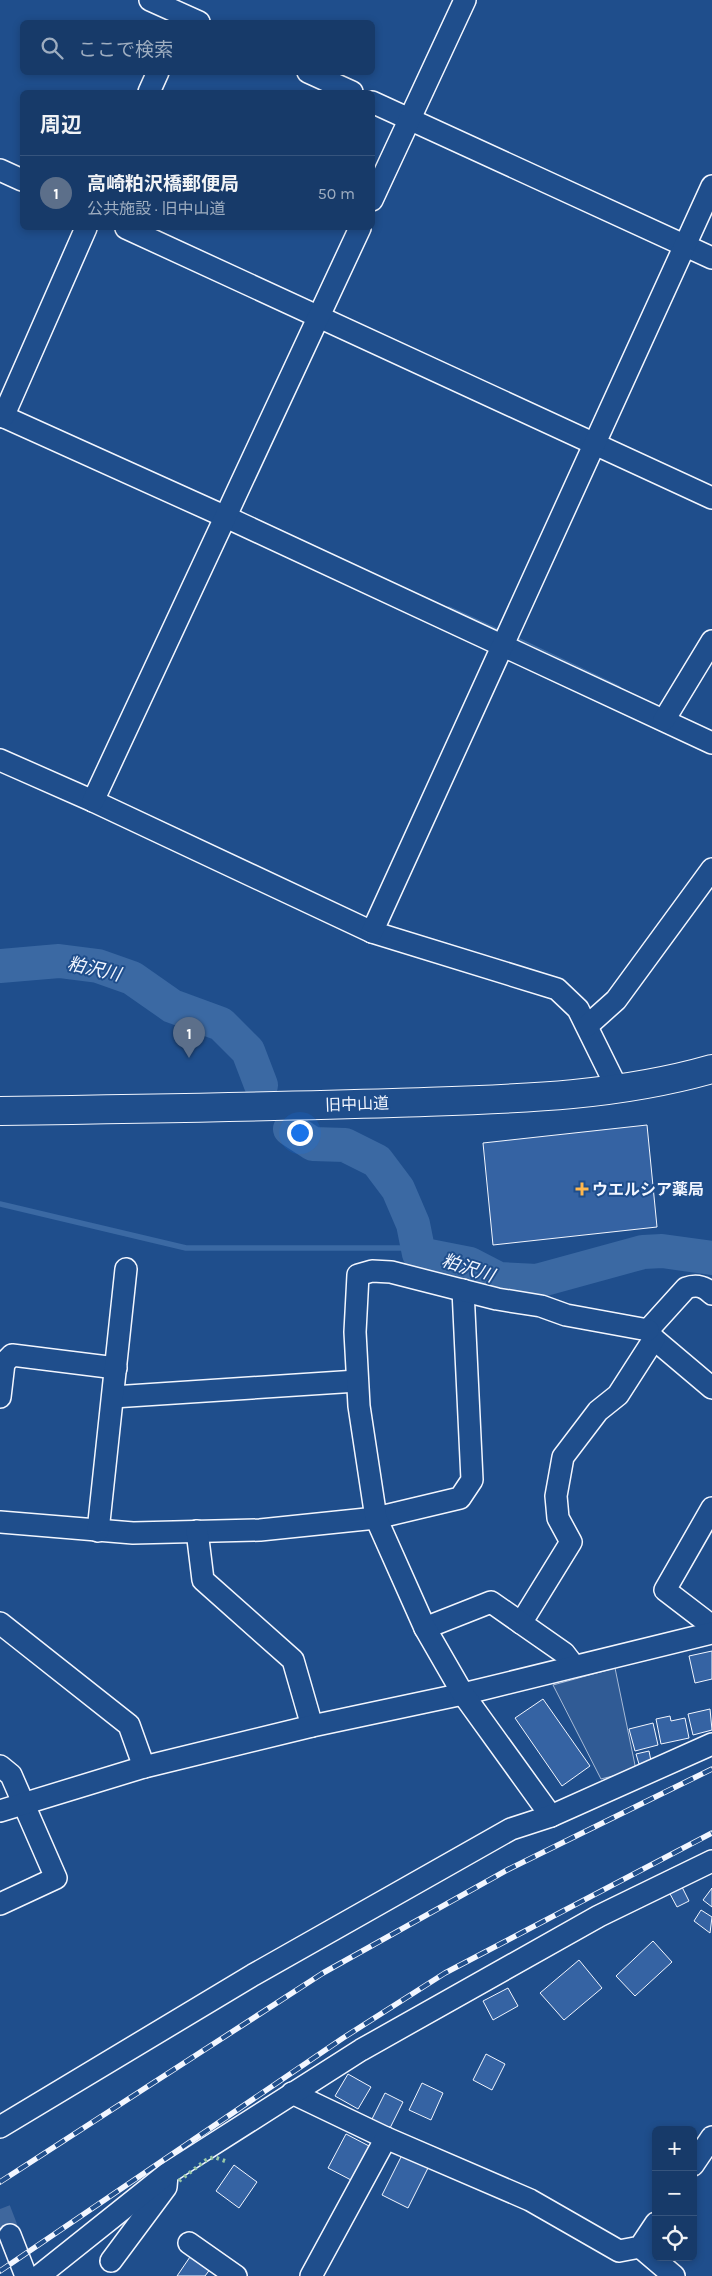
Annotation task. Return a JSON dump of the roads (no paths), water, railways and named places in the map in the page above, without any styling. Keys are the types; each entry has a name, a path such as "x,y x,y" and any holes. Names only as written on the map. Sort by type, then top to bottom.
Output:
{"main road":[{"name":"旧中山道","path":"0,1111 262,1107 570,1096 657,1083 712,1069"}],"street":[{"path":"150,0 190,15"},
{"path":"375,194 465,0"},
{"path":"150,90 157,75"},
{"path":"315,75 348,90"},
{"path":"375,103 712,258"},
{"path":"0,170 20,179"},
{"path":"372,932 712,186"},
{"path":"85,230 2,416 226,517 712,743"},
{"path":"130,230 712,498"},
{"path":"93,801 359,230"},
{"path":"664,720 712,641"},
{"path":"0,760 93,801 372,932 553,987 568,998 578,1009 618,1090"},
{"path":"588,1026 616,1000 712,869"},
{"path":"98,1531 126,1269"},
{"path":"551,1816 463,1694 425,1628 376,1518 358,1406 355,1332 358,1275 372,1271 391,1272 497,1299 542,1306 566,1315 651,1334 712,1388"},
{"path":"521,1623 571,1542 558,1518 556,1496 563,1457 598,1411 618,1395 651,1334 686,1288 695,1284 706,1288 712,1294"},
{"path":"0,1522 98,1531 260,1530 376,1518 460,1498 472,1480 463,1290"},
{"path":"0,1397 4,1363 12,1355 116,1368"},
{"path":"113,1396 357,1381"},
{"path":"712,1508 665,1590 712,1626"},
{"path":"197,1531 203,1580 293,1660 312,1726"},
{"path":"425,1628 491,1602 564,1653 574,1666"},
{"path":"0,1623 129,1725 144,1767"},
{"path":"0,1811 144,1767 312,1726 463,1694 712,1632"},
{"path":"0,2127 253,1975 511,1829 551,1816 712,1744"},
{"path":"0,1766 11,1775 56,1878 0,1904"},
{"path":"39,2276 168,2173 360,2050 599,1916 712,1861"},
{"path":"292,2093 386,2138 530,2200 619,2251 640,2247 652,2229"},
{"path":"697,2159 712,2137"},
{"path":"311,2276 386,2138"},
{"path":"111,2261 166,2187 168,2173"},
{"path":"10,2235 26,2276"},
{"path":"189,2243 236,2276"},
{"path":"640,2247 674,2276"}],"waterway":[{"path":"449,609 497,631"},
{"path":"517,640 618,688"},
{"name":"粕沢川","path":"0,966 59,961 98,966 132,978 172,1006 221,1024 248,1051 261,1085"},
{"name":"粕沢川","path":"290,1129 313,1144 345,1145 377,1161 398,1189 413,1224 419,1254 470,1264 499,1279 537,1281 643,1252 662,1251 712,1258"},
{"path":"0,1204 186,1248 417,1248"}],"tunnel":[{"path":"0,2209 10,2235"}],"railway":[{"path":"0,2182 323,1973 509,1869 712,1769"},
{"path":"0,2271 343,2038 445,1973 712,1833"}],"place":[{"name":"高崎粕沢橋郵便局","path":"189,1058"},
{"name":"ウエルシア薬局","path":"582,1189"}]}
